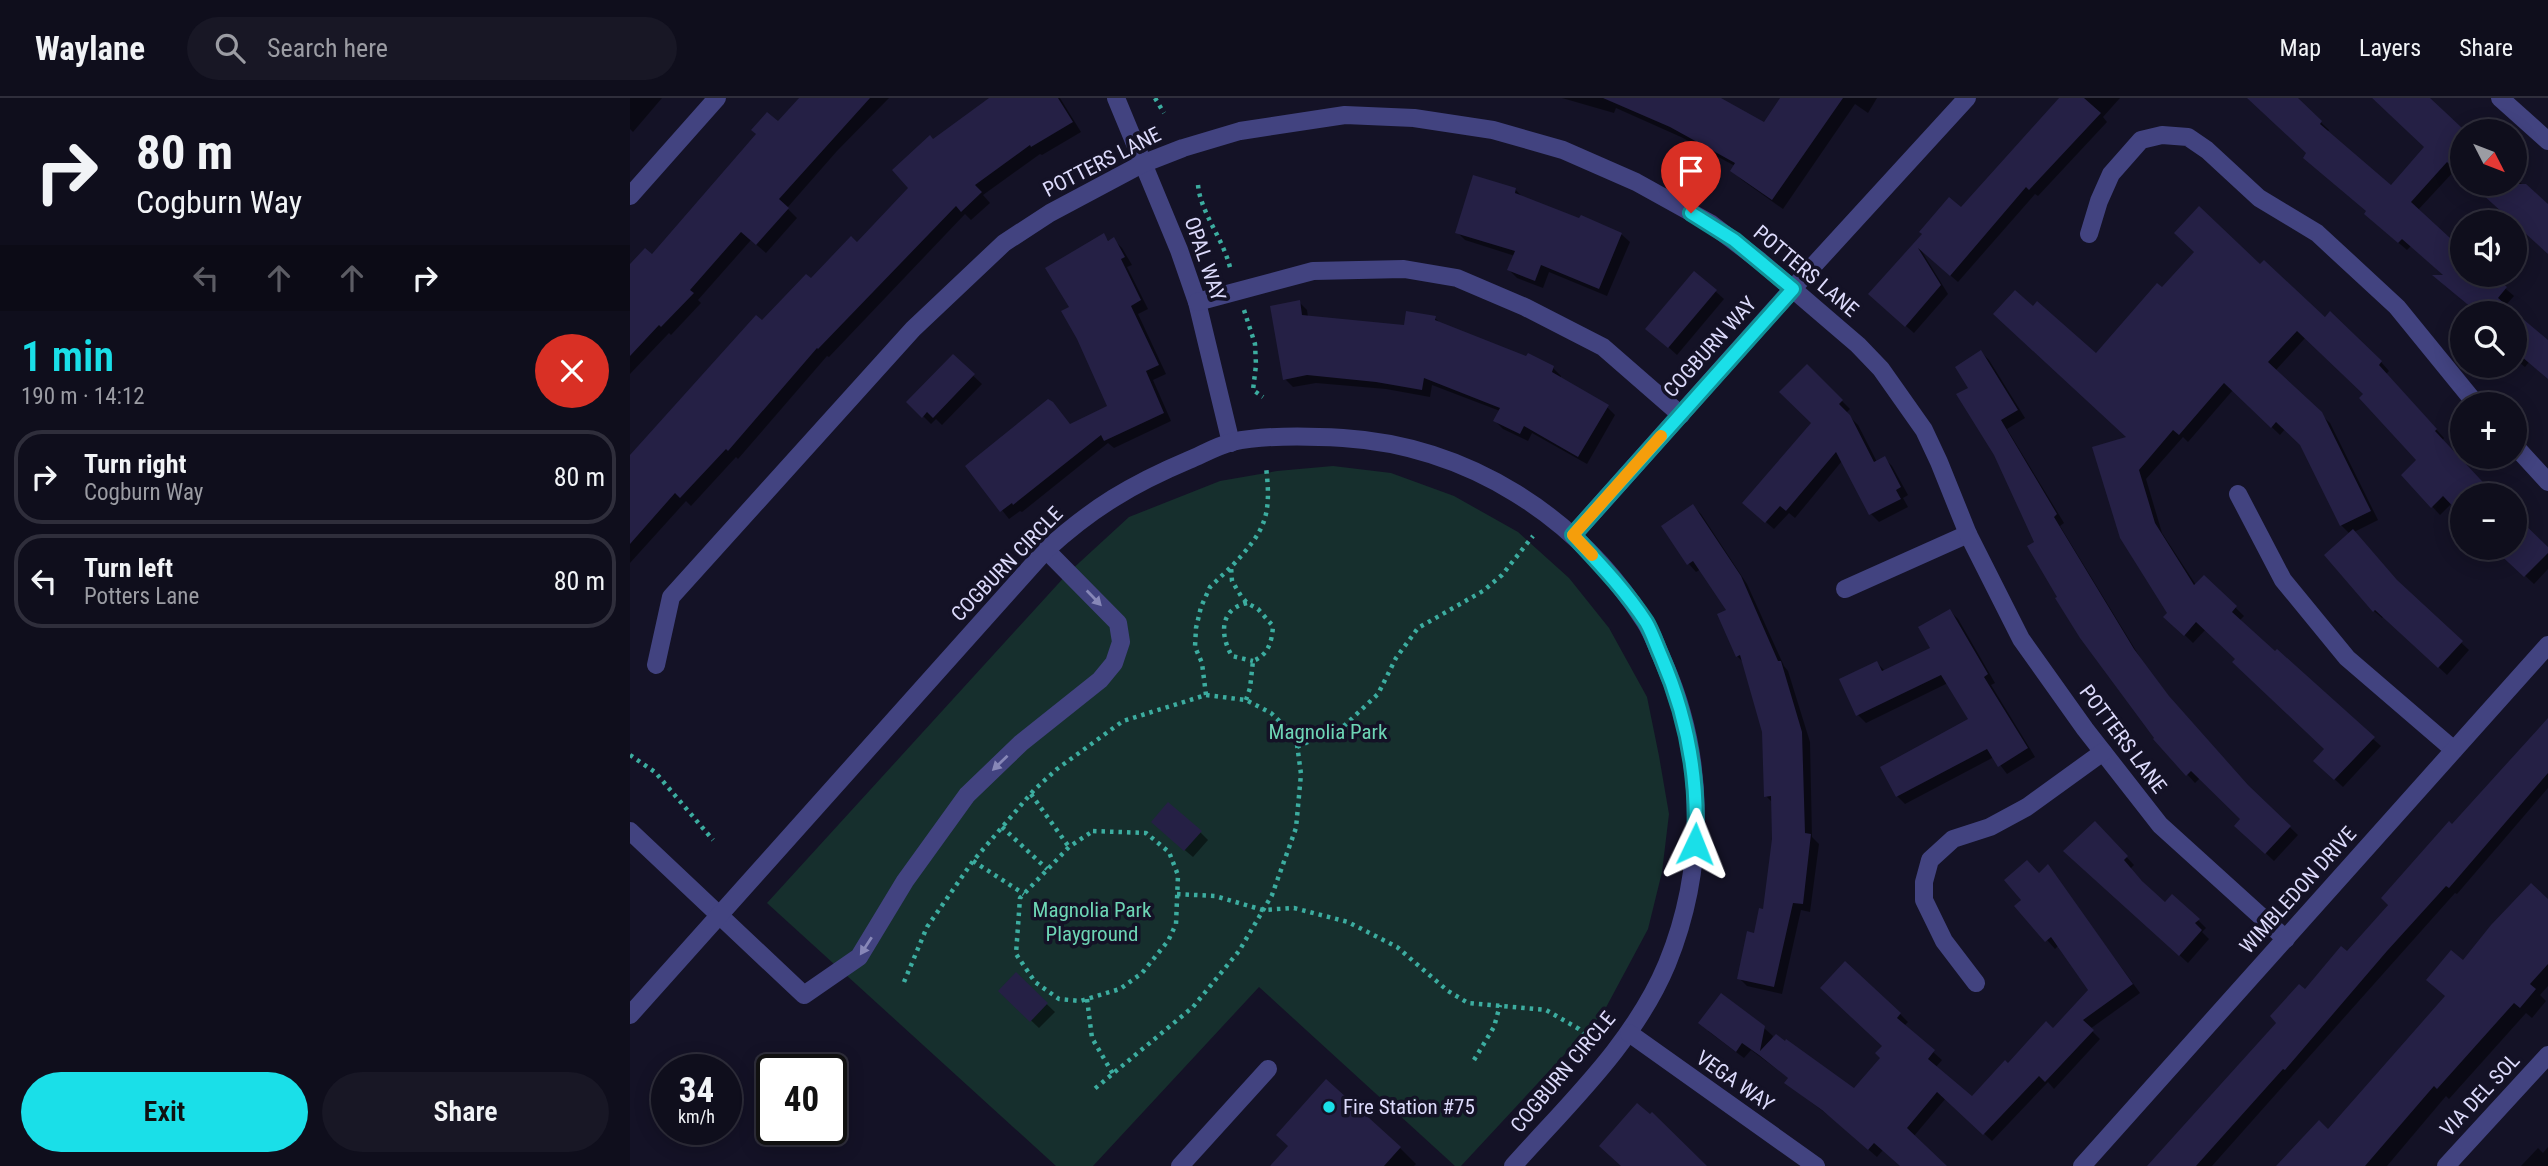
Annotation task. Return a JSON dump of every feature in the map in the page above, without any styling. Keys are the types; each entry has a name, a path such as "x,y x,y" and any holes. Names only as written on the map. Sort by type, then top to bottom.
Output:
{"street":[{"path":"630,196 717,98"},
{"name":"OPAL WAY","path":"1116,98 1161,205 1197,302 1231,443"},
{"name":"COGBURN WAY","path":"1573,535 1967,98"},
{"path":"2500,98 2548,141"},
{"name":"POTTERS LANE","path":"656,665 671,597 913,328 1004,243 1050,214 1142,164 1240,131 1345,115 1414,118 1493,131 1563,150 1636,182 1710,223 1858,345 1881,369 1924,430 1968,534 2021,639 2160,825 2286,939"},
{"path":"2089,234 2111,173 2141,140 2162,135 2188,137 2207,150 2259,198 2317,233 2397,307 2466,392"},
{"path":"1197,302 1313,271 1404,269 1457,278 1525,307 1603,348 1681,415"},
{"name":"COGBURN CIRCLE","path":"630,1015 1046,550 1075,524 1144,479 1231,443 1304,435 1367,439 1420,451 1469,468 1535,504 1573,535 1607,570 1647,624 1674,686 1690,744 1696,819 1693,870 1687,900 1667,962 1653,993 1629,1033 1513,1166"},
{"path":"2527,459 2548,482"},
{"path":"2238,494 2283,580 2347,658 2454,750"},
{"path":"1845,589 1968,534"},
{"path":"630,831 804,995 859,957 905,881 967,795 1021,743 1100,680 1114,663 1121,642 1118,623 1046,550"},
{"name":"WIMBLEDON DRIVE","path":"2082,1166 2548,645"},
{"path":"1976,984 1944,941 1924,900 1924,882 1930,860 1953,839 1990,827 2027,807 2103,752"},
{"name":"VEGA WAY","path":"1629,1033 1816,1166"},
{"name":"VIA DEL SOL","path":"2446,1166 2548,1055"},
{"path":"1180,1166 1268,1069"}],"path":[{"path":"1155,98 1164,113"},
{"path":"1206,695 1202,663 1195,648 1201,607 1210,587 1259,537 1269,493 1266,467"},
{"path":"1297,747 1345,725 1378,694 1396,658 1418,628 1483,591 1502,575 1533,536"},
{"path":"1231,567 1232,581 1247,603 1258,609 1273,626 1272,642 1261,658 1253,661 1233,656 1223,634 1224,622 1231,612 1247,603"},
{"path":"1246,700 1253,661"},
{"path":"904,982 927,927 973,861 1031,794 1057,769 1123,721 1206,695 1246,700 1271,713 1296,737 1301,774 1296,828 1272,895 1240,951 1194,1007 1092,1091"},
{"path":"630,755 655,772 713,840"},
{"path":"1031,794 1069,848"},
{"path":"1002,827 1047,869"},
{"path":"1093,831 1146,832 1169,852 1178,875 1176,924 1168,941 1142,973 1120,989 1080,1002 1059,999 1035,982 1016,954 1020,898 1069,848 1093,831"},
{"path":"973,861 1024,894"},
{"path":"1177,894 1215,897 1263,910 1293,908 1348,922 1397,947 1448,991 1468,1003 1546,1010 1579,1029 1590,1040"},
{"path":"1087,999 1092,1038 1113,1074"},
{"path":"1474,1060 1494,1027 1500,1005"}],"green space":[{"name":"Magnolia Park","path":"1333,466 1391,473 1454,496 1518,532 1569,578 1609,628 1647,697 1669,814 1662,872 1648,929 1603,1013 1461,1166 1455,1166 1259,987 1093,1166 1056,1166 767,903 1068,573 1129,517 1220,481 1277,471"}],"building":[{"path":"799,98 870,98 779,199 789,208 756,245 741,232 690,290 694,293 630,356 630,264 645,248 652,254 756,134 751,130 767,112 778,121"},
{"path":"989,98 1058,98 1073,122 1031,147 1030,145 975,185 982,192 961,212 956,206 817,348 728,451 726,449 680,498 675,493 630,544 630,455 756,315 762,320 806,274 811,278 851,236 857,242 908,188 892,170 930,135 933,139"},
{"path":"1603,98 1721,98 1764,122 1780,98 1843,98 1772,200 1730,171 1735,163 1670,127"},
{"path":"2059,98 2084,98 2101,113 2029,190 2026,187 1950,276 1918,248 1941,285 1905,327 1868,294 1922,234 1919,232 1949,197 1961,207"},
{"path":"2247,98 2298,98 2322,121 2320,124 2391,185 2424,147 2372,98 2430,98 2452,119 2450,119 2450,165 2447,162 2411,202 2450,238 2450,287 2507,287 2498,298 2502,301 2463,301 2432,275 2443,275 2402,239 2398,243 2364,214 2366,211 2303,158 2306,153"},
{"path":"1473,175 1516,188 1515,193 1579,218 1581,215 1622,233 1599,289 1541,265 1535,281 1507,270 1515,251 1455,233"},
{"path":"2527,185 2548,204 2548,254 2527,235 2527,210 2500,210 2484,196 2527,196"},
{"path":"2199,206 2260,264 2264,260 2325,317 2330,311 2382,361 2379,365 2437,429 2435,431 2450,447 2450,469 2471,469 2484,483 2450,483 2450,503 2443,496 2431,508 2401,475 2416,460 2359,398 2363,394 2297,331 2268,362 2322,412 2371,511 2340,526 2300,445 2276,422 2271,428 2224,383 2179,435 2173,430 2139,470 2155,523 2194,585 2204,575 2237,606 2232,612 2375,737 2334,780 2313,761 2324,749 2232,662 2235,659 2196,622 2184,636 2163,617 2167,613 2120,538 2092,447 2126,437 1993,314 2015,290 2033,306 2037,301 2096,353 2157,283 2162,287 2194,252 2174,233"},
{"path":"1104,233 1108,241 1114,237 1125,257 1121,259 1141,300 1131,306 1159,365 1146,371 1164,413 1104,441 1101,435 1013,505 1012,503 1000,512 965,466 1048,399 1070,424 1107,406 1077,339 1061,311 1069,307 1045,268"},
{"path":"1694,271 1717,290 1668,348 1645,329"},
{"path":"1300,300 1302,315 1404,325 1406,311 1436,316 1435,320 1526,356 1528,353 1554,366 1552,372 1609,405 1578,457 1524,426 1520,434 1493,421 1500,408 1424,378 1422,390 1307,375 1283,380 1270,306"},
{"path":"2527,322 2548,340 2548,379 2527,361"},
{"path":"1981,350 2018,410 2001,420 2057,514 2054,517 2134,649 2169,696 2248,785 2291,826 2265,854 2234,826 2240,819 2191,771 2186,776 2153,739 2080,638 2055,598 2057,597 2027,546 2034,542 1994,455 1956,394 1968,388 1955,367"},
{"path":"953,354 975,374 933,418 927,412 922,418 906,402"},
{"path":"1807,364 1843,400 1839,404 1850,415 1874,462 1885,456 1901,487 1896,490 1901,499 1869,515 1836,452 1786,511 1780,506 1765,523 1742,503 1811,423 1779,392"},
{"path":"1693,504 1741,576 1778,661 1781,661 1802,732 1805,833 1811,834 1803,904 1793,903 1774,987 1737,979 1747,931 1754,933 1759,908 1763,909 1772,839 1771,796 1764,797 1762,732 1740,655 1736,657 1717,614 1726,610 1693,561 1687,565 1661,526"},
{"path":"2527,527 2548,547 2548,553 2524,577 2506,560 2527,560"},
{"path":"2353,529 2397,580 2463,641 2438,668 2375,610 2373,612 2324,555"},
{"path":"1950,609 1988,674 1984,677 2028,748 1998,767 1987,749 1896,797 1880,767 1968,719 1941,675 1856,716 1839,679 1877,661 1882,671 1930,648 1918,627"},
{"path":"2548,718 2548,773 2449,888 2446,886 2285,1070 2283,1069 2196,1166 2147,1166 2276,1023 2270,1016 2299,984 2305,989 2341,946 2347,951 2388,905 2381,898 2449,821 2452,824"},
{"path":"1168,802 1202,831 1184,851 1151,822"},
{"path":"2095,821 2128,856 2124,860 2142,881 2165,902 2172,894 2200,919 2195,923 2202,930 2179,956 2063,851"},
{"path":"2027,860 2039,873 2048,864 2133,984 2083,1020 2094,1030 2045,1082 2039,1076 1983,1135 1937,1092 1907,1128 1947,1166 1900,1166 1874,1143 1868,1150 1822,1110 1784,1083 1788,1078 1759,1055 1742,1043 1736,1052 1698,1023 1721,993 1765,1026 1760,1051 1776,1034 1854,1088 1880,1058 1875,1053 1882,1046 1820,988 1845,961 1901,1013 1897,1018 1935,1050 1928,1059 1972,1096 2005,1060 2008,1063 2046,1021 2053,1028 2088,990 2051,937 2045,942 2014,906 2021,900 2004,880"},
{"path":"2531,883 2548,899 2548,964 2530,984 2536,989 2520,1008 2514,1003 2437,1089 2434,1086 2365,1166 2276,1166 2319,1120 2328,1129 2445,996 2426,980 2451,950 2463,960 2491,925"},
{"path":"1016,972 1048,1003 1030,1022 998,991"},
{"name":"Fire Station #75","path":"1326,1079 1401,1147 1384,1166 1270,1166 1288,1146 1276,1135"},
{"path":"1637,1103 1650,1114 1652,1112 1707,1166 1621,1166 1599,1146"}],"slow traffic":[{"path":"1592,555 1573,535 1661,436"}],"place":[{"name":"Fire Station #75","path":"1329,1107"}],"route":[{"path":"1691,213 1734,240 1793,289 1573,535 1607,570 1647,624 1674,686 1690,744 1696,819 1695,844"}],"park label":[{"name":"Magnolia Park Playground","path":"1092,922"}]}
